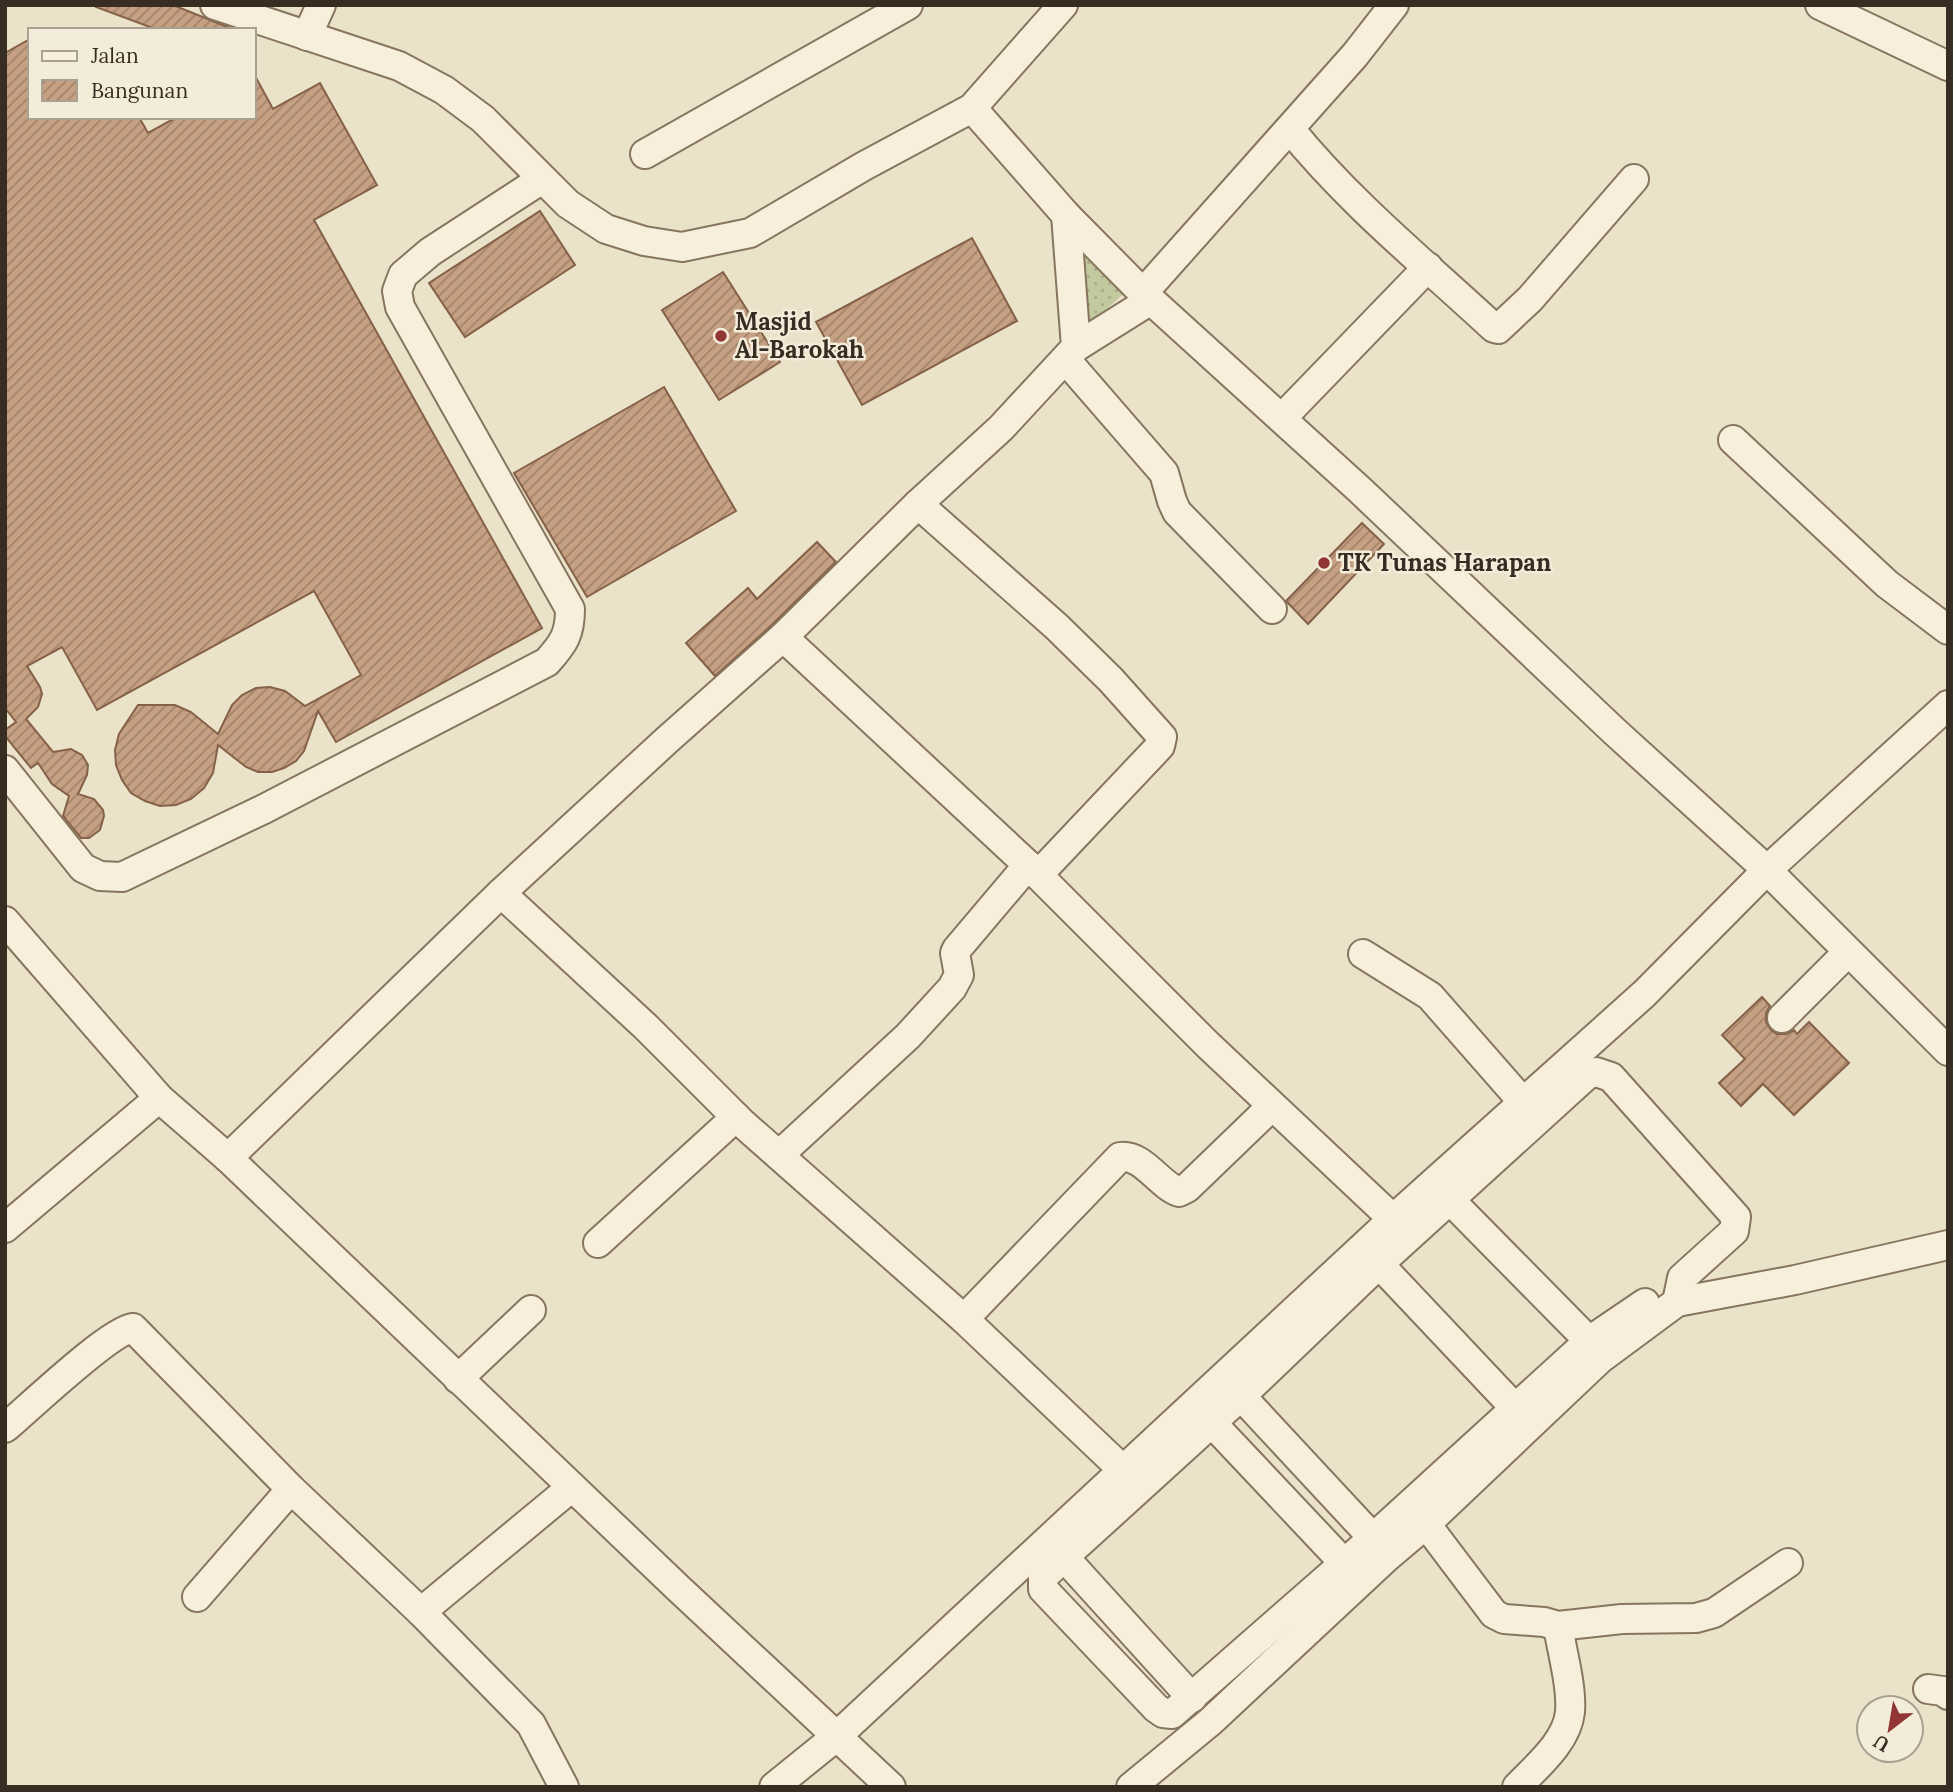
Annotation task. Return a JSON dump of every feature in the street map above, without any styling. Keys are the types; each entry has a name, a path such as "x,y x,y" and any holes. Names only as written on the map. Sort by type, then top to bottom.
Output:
{"street":[{"path":"215,5 399,66 444,90 483,118 568,204 606,229 644,242 682,247 750,233 864,166 972,108 1063,5"},
{"path":"307,36 321,5"},
{"path":"645,154 908,5"},
{"path":"228,1158 501,893 783,637 918,504 1000,428 1071,353 1147,297 1394,5"},
{"path":"1835,9 1948,66"},
{"path":"972,108 1066,215 1147,297 1282,418 1614,731 1767,870 1946,1047"},
{"path":"1290,129 1361,208 1498,329 1530,299 1634,179"},
{"path":"5,770 83,868 100,876 122,877 264,809 547,662 570,630 570,609 400,307 397,291 403,275 430,251 542,178"},
{"path":"1066,215 1071,353 1164,473 1177,512 1272,609"},
{"path":"1282,418 1428,267"},
{"path":"1733,440 1887,584 1948,630"},
{"path":"779,1155 908,1036 952,988 958,975 957,949 1033,870 1160,746 1162,737 1111,680 1057,626 918,504"},
{"path":"783,637 1033,870 1272,1106 1393,1219"},
{"path":"774,1787 837,1736 1393,1219 1644,994 1767,870 1948,705"},
{"path":"501,893 646,1027 736,1117 964,1319 1123,1470"},
{"path":"5,920 159,1098 228,1158 891,1787"},
{"path":"1782,1018 1848,952"},
{"path":"1363,954 1430,996 1523,1102"},
{"path":"1131,1787 1210,1722 1426,1524 1600,1359 1679,1290 1734,1231 1736,1217 1611,1077 1596,1072 1587,1076 1379,1264 1241,1396 1043,1577 1043,1589 1163,1713 1172,1714 1192,1698 1373,1538 1588,1341 1679,1290 1795,1280 1948,1245"},
{"path":"5,1228 159,1098"},
{"path":"964,1319 1120,1157 1127,1156 1136,1160 1179,1192 1272,1106"},
{"path":"598,1243 736,1117"},
{"path":"1450,1200 1588,1341"},
{"path":"1379,1264 1514,1407"},
{"path":"458,1379 531,1310"},
{"path":"7,1422 102,1344 121,1331 133,1328 291,1489 421,1612 531,1724 564,1787"},
{"path":"1241,1396 1373,1538"},
{"path":"1211,1422 1344,1563"},
{"path":"421,1612 572,1487"},
{"path":"197,1597 291,1489"},
{"path":"1426,1524 1494,1614 1504,1619 1544,1622 1558,1626 1622,1619 1696,1618 1714,1613 1788,1563"},
{"path":"1517,1787 1559,1740 1570,1715 1558,1626"}],"green space":[{"path":"1076,237 1130,288 1088,326"}],"building":[{"path":"173,5 230,28 153,28 96,7"},
{"path":"28,40 28,119 140,119 148,133 173,119 256,119 256,78 273,109 320,83 377,185 314,220 542,628 336,742 318,711 304,751 296,761 284,768 272,772 258,772 246,767 218,745 213,773 204,788 191,799 176,805 160,806 131,793 116,765 115,750 119,734 138,705 175,705 191,712 218,734 232,705 242,695 256,688 270,687 285,691 305,706 361,675 314,591 97,710 62,647 27,666 42,694 38,707 26,719 53,752 71,749 82,755 88,765 87,775 78,794 94,799 103,810 104,816 100,830 89,838 81,838 63,816 69,796 52,784 38,763 31,768 5,736 5,730 16,722 5,708 5,53"},
{"path":"540,211 575,265 465,337 429,283"},
{"path":"972,238 1017,321 862,405 816,322"},
{"name":"Masjid Al-Barokah","path":"723,272 780,362 719,400 662,310"},
{"path":"664,387 736,511 587,597 514,473"},
{"path":"1362,523 1384,544 1308,624 1286,601"},
{"path":"817,542 836,562 715,676 686,643 748,588 757,599"},
{"path":"1762,997 1770,1006 1766,1013 1766,1022 1771,1030 1777,1034 1786,1034 1794,1030 1797,1034 1809,1022 1849,1063 1794,1115 1763,1084 1741,1106 1719,1083 1745,1059 1722,1035"}],"place":[{"name":"Masjid Al-Barokah","path":"721,336"},
{"name":"TK Tunas Harapan","path":"1324,563"}]}
